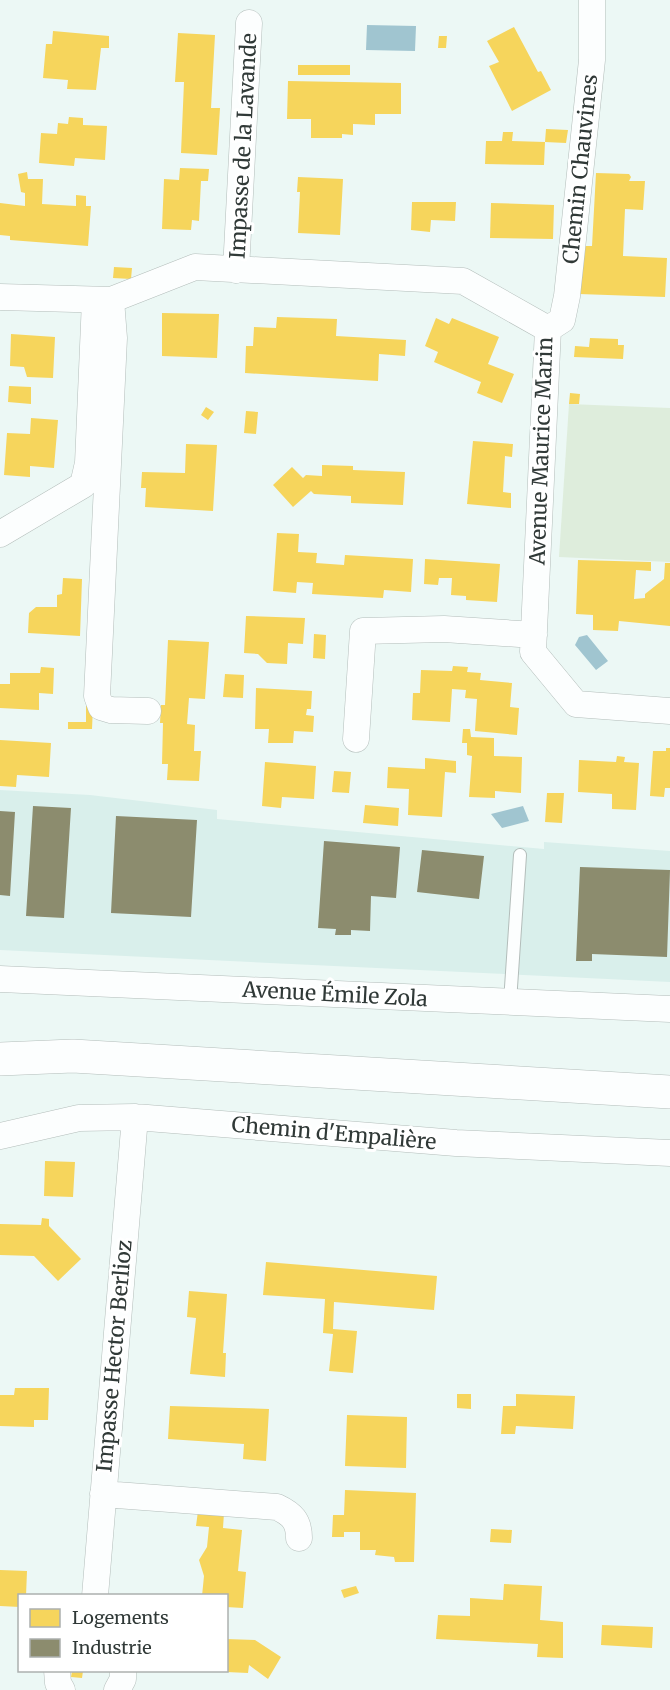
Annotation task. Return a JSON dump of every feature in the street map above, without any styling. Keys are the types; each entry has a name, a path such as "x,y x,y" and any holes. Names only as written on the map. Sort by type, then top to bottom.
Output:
{"main road":[{"path":"0,1059 73,1056 670,1092"}],"street":[{"name":"Chemin Chauvines","path":"548,329 562,320 567,296 592,60 592,0"},
{"name":"Impasse de la Lavande","path":"236,270 249,23"},
{"name":"Avenue Maurice Marin","path":"0,297 103,300 195,267 463,281 548,329 533,652 576,704 670,711"},
{"path":"0,534 82,485 88,464 103,300"},
{"path":"103,300 114,338 97,696 101,707 111,711 148,711"},
{"path":"356,739 363,631 444,629 534,635"},
{"name":"Avenue Émile Zola","path":"0,979 670,1010"},
{"name":"Chemin d'Empalière","path":"0,1136 79,1118 135,1117 456,1143 670,1153"},
{"name":"Impasse Hector Berlioz","path":"95,1594 135,1117"},
{"path":"103,1494 277,1507 290,1514 299,1525 299,1538"},
{"path":"57,1672 58,1683 62,1690"},
{"path":"117,1690 123,1679 123,1672"}],"lane":[{"path":"510,1002 520,855"}],"shaded area":[{"path":"0,790 90,795 217,810 217,819 544,849 544,842 670,851 670,982 0,950"}],"green space":[{"path":"569,404 670,408 670,562 559,557"}],"water":[{"path":"367,25 416,26 415,51 366,50"},
{"path":"587,635 608,661 596,670 575,645 579,637"},
{"path":"523,806 529,821 502,828 491,814"}],"building: Logements":[{"path":"514,27 538,72 541,71 551,90 512,111 489,66 499,62 487,41"},
{"path":"53,31 109,36 109,48 101,48 96,90 67,89 68,80 43,78 46,44 52,44"},
{"path":"178,33 215,35 211,108 220,108 217,155 181,153 184,82 175,82"},
{"path":"439,36 447,36 446,48 438,48"},
{"path":"298,65 350,65 350,75 298,75"},
{"path":"288,81 401,83 401,114 375,114 375,125 353,124 353,135 342,134 342,138 311,138 311,119 287,119"},
{"path":"69,117 83,118 83,125 107,126 105,160 75,158 74,166 39,163 41,133 57,134 58,123 68,124"},
{"path":"546,129 568,130 566,143 545,142"},
{"path":"503,132 513,132 512,141 545,142 544,165 485,164 486,141 502,141"},
{"path":"180,168 209,169 208,181 201,181 199,221 192,220 191,230 162,229 164,179 179,180"},
{"path":"27,172 28,179 43,179 42,204 76,206 76,195 86,196 86,206 91,206 88,246 10,240 10,236 0,235 0,203 25,206 25,193 21,192 18,174"},
{"path":"596,173 629,174 631,177 629,181 645,181 643,210 625,209 623,256 667,258 665,297 579,294 583,246 592,246"},
{"path":"298,177 343,179 340,235 298,233 300,192 297,192"},
{"path":"412,202 456,202 455,221 431,220 430,232 411,230"},
{"path":"491,203 554,205 553,239 490,238"},
{"path":"114,267 132,268 131,279 113,278"},
{"path":"162,313 219,314 217,358 162,356"},
{"path":"277,317 337,319 336,336 406,340 405,356 379,354 378,381 245,373 246,346 253,346 254,327 276,328"},
{"path":"436,318 449,324 452,318 499,337 488,364 514,374 502,403 477,393 481,382 434,362 438,352 425,346"},
{"path":"11,334 55,337 53,378 27,377 24,367 10,366"},
{"path":"590,338 618,339 618,345 624,345 623,359 574,357 575,346 589,347"},
{"path":"9,386 31,387 31,404 8,402"},
{"path":"570,393 580,394 579,404 569,404"},
{"path":"206,407 214,412 208,420 201,415"},
{"path":"246,411 258,412 256,434 244,433"},
{"path":"31,418 58,420 54,468 30,466 30,477 4,475 7,433 30,434"},
{"path":"473,441 513,444 512,457 505,456 503,492 511,493 511,508 467,504"},
{"path":"186,444 217,445 213,511 145,507 146,488 141,488 142,472 185,473"},
{"path":"322,465 353,466 353,470 405,472 403,505 351,503 351,496 314,494 311,491 293,507 273,485 292,467 303,478 306,475 322,476"},
{"path":"277,533 299,534 298,552 317,553 316,563 344,565 345,555 413,559 411,592 384,590 383,598 312,594 313,583 297,582 296,593 273,591"},
{"path":"425,559 500,564 497,602 466,600 466,596 451,595 452,578 439,578 438,585 424,584"},
{"path":"578,560 651,562 651,571 636,570 634,599 645,598 645,594 664,579 665,563 670,563 670,626 619,621 618,631 593,630 593,615 576,614"},
{"path":"63,578 82,579 80,636 28,633 29,613 36,607 57,607 57,595 62,594"},
{"path":"246,616 305,618 303,644 288,643 287,664 267,663 258,654 244,653"},
{"path":"314,634 326,635 325,659 313,658"},
{"path":"168,640 209,642 205,699 189,698 187,724 195,725 194,751 201,751 199,781 167,780 168,764 162,764 163,723 160,723 161,705 165,705"},
{"path":"453,666 468,667 467,672 481,673 480,680 512,683 510,707 519,708 517,735 475,731 477,699 465,698 466,690 452,689 450,722 412,720 413,693 420,693 421,670 452,671"},
{"path":"41,667 54,668 53,694 39,693 39,710 0,708 0,684 10,684 10,673 40,673"},
{"path":"225,674 244,675 243,698 223,697"},
{"path":"256,688 312,691 311,709 307,709 306,715 314,716 313,732 294,731 293,743 268,743 269,729 255,729"},
{"path":"86,706 93,706 92,729 68,729 68,722 86,722"},
{"path":"463,729 470,729 471,737 494,738 494,756 522,757 521,793 495,791 495,798 469,797 472,756 467,755 467,743 462,743"},
{"path":"0,740 51,743 49,777 17,775 16,787 0,786"},
{"path":"666,748 670,748 670,788 665,788 664,797 650,796 653,751 666,751"},
{"path":"617,756 625,757 624,762 639,763 636,810 612,809 612,794 578,792 579,760 616,762"},
{"path":"425,758 456,761 456,773 445,772 442,817 408,815 409,789 387,788 388,767 425,769"},
{"path":"265,762 316,766 314,799 282,797 281,808 262,806"},
{"path":"334,771 351,772 349,793 332,792"},
{"path":"547,793 564,793 562,823 545,822"},
{"path":"365,805 399,808 398,826 363,823"},
{"path":"45,1161 75,1162 73,1197 44,1196"},
{"path":"42,1218 49,1219 49,1226 81,1259 58,1281 34,1256 0,1255 0,1224 41,1225"},
{"path":"266,1262 437,1276 434,1310 334,1302 333,1329 357,1331 353,1373 329,1371 333,1334 323,1333 325,1299 263,1295"},
{"path":"189,1291 227,1294 223,1353 226,1353 225,1377 190,1374 196,1318 187,1317"},
{"path":"15,1388 49,1388 48,1420 34,1420 34,1427 0,1426 0,1395 14,1395"},
{"path":"457,1394 471,1394 471,1409 457,1408"},
{"path":"516,1394 575,1396 573,1429 516,1426 515,1434 501,1434 503,1406 516,1406"},
{"path":"170,1406 269,1409 266,1461 243,1459 244,1444 168,1439"},
{"path":"347,1415 407,1417 406,1468 345,1466"},
{"path":"345,1490 416,1493 414,1562 395,1562 394,1557 375,1555 376,1550 360,1550 360,1532 344,1532 344,1537 332,1537 333,1515 344,1515"},
{"path":"198,1511 224,1513 223,1528 242,1530 238,1571 246,1572 243,1608 228,1607 228,1594 202,1594 204,1576 199,1560 207,1547 209,1527 196,1526"},
{"path":"491,1529 512,1530 511,1543 490,1542"},
{"path":"0,1570 27,1571 26,1594 18,1594 18,1607 0,1606"},
{"path":"504,1584 542,1586 540,1620 563,1622 563,1658 537,1657 538,1644 436,1639 438,1615 470,1616 470,1598 503,1600"},
{"path":"356,1586 359,1593 344,1598 341,1590"},
{"path":"602,1625 653,1627 652,1648 601,1645"},
{"path":"228,1639 255,1640 281,1657 268,1679 249,1665 248,1673 226,1672 228,1672"},
{"path":"72,1672 83,1672 82,1678 71,1677"}],"building: Industrie":[{"path":"33,806 71,808 64,918 26,916"},
{"path":"0,811 15,812 10,896 0,895"},
{"path":"116,816 197,820 191,917 111,913"},
{"path":"324,841 400,847 396,898 371,896 370,931 351,930 351,935 335,935 336,929 318,928"},
{"path":"422,850 484,856 479,899 417,892"},
{"path":"580,867 670,870 667,957 592,954 592,961 576,961"}]}
